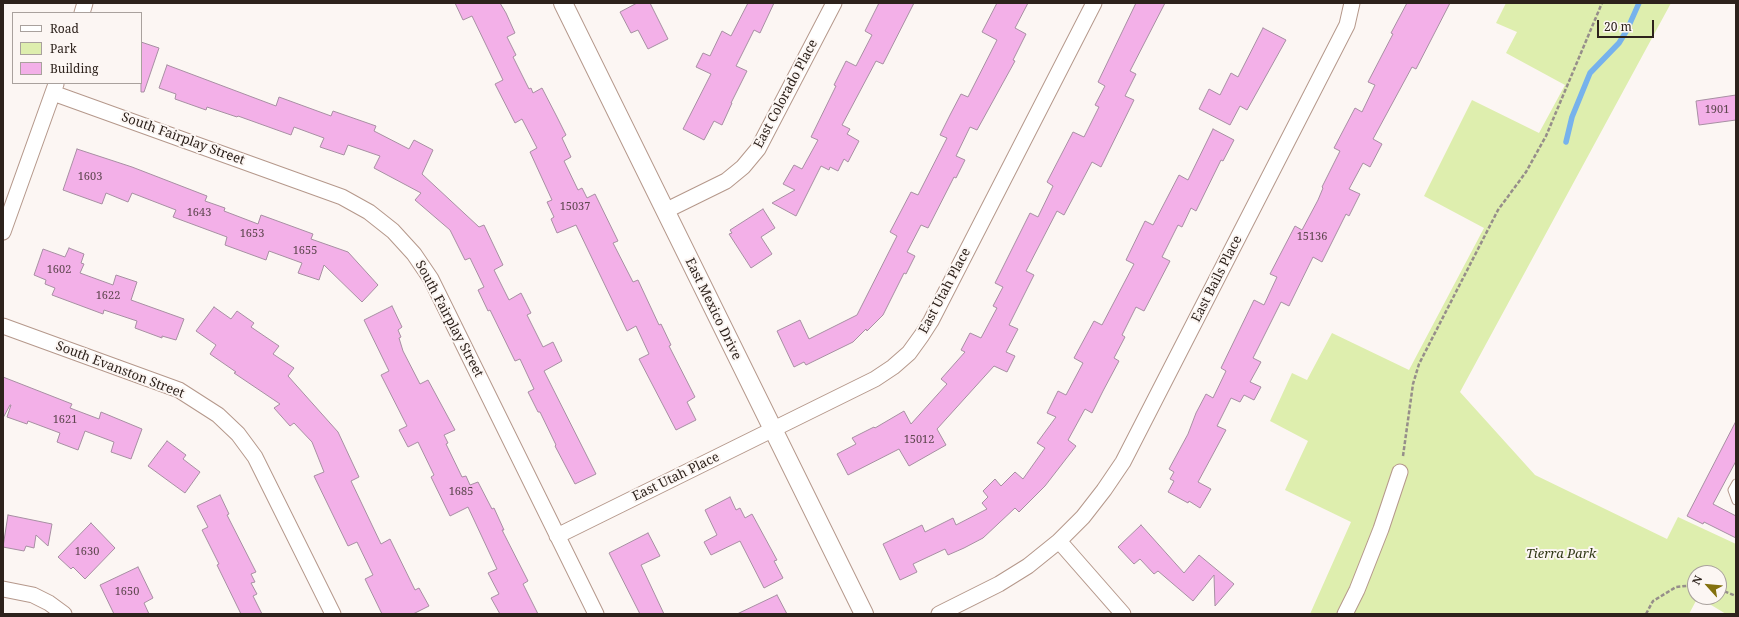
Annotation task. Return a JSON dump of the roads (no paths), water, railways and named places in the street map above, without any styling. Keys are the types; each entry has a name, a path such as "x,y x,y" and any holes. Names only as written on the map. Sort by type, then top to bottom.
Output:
{"street":[{"name":"East Mexico Drive","path":"563,3 864,614"},
{"name":"East Colorado Place","path":"665,212 726,181 743,167 758,149 834,3"},
{"name":"East Utah Place","path":"557,536 875,380 893,367 909,352 922,335 1094,3"},
{"name":"East Bails Place","path":"939,614 999,584 1028,566 1059,541 1092,506 1123,462 1347,25 1352,3"},
{"path":"3,232 55,88"},
{"name":"South Fairplay Street","path":"55,88 342,197 369,212 393,231 414,254 431,279 596,614"},
{"name":"South Evanston Street","path":"3,326 179,390 218,415 238,434 255,457 333,614"},
{"path":"1345,614 1357,590 1382,529 1400,472"},
{"path":"1059,541 1123,614"},
{"path":"3,589 33,595 50,603 64,614"}],"lane":[{"path":"1736,483 1732,490 1736,501"}],"waterway":[{"path":"1566,142 1572,117 1590,73 1619,43 1627,30 1639,3"}],"park label":[{"name":"Tierra Park","path":"1561,554"}]}
